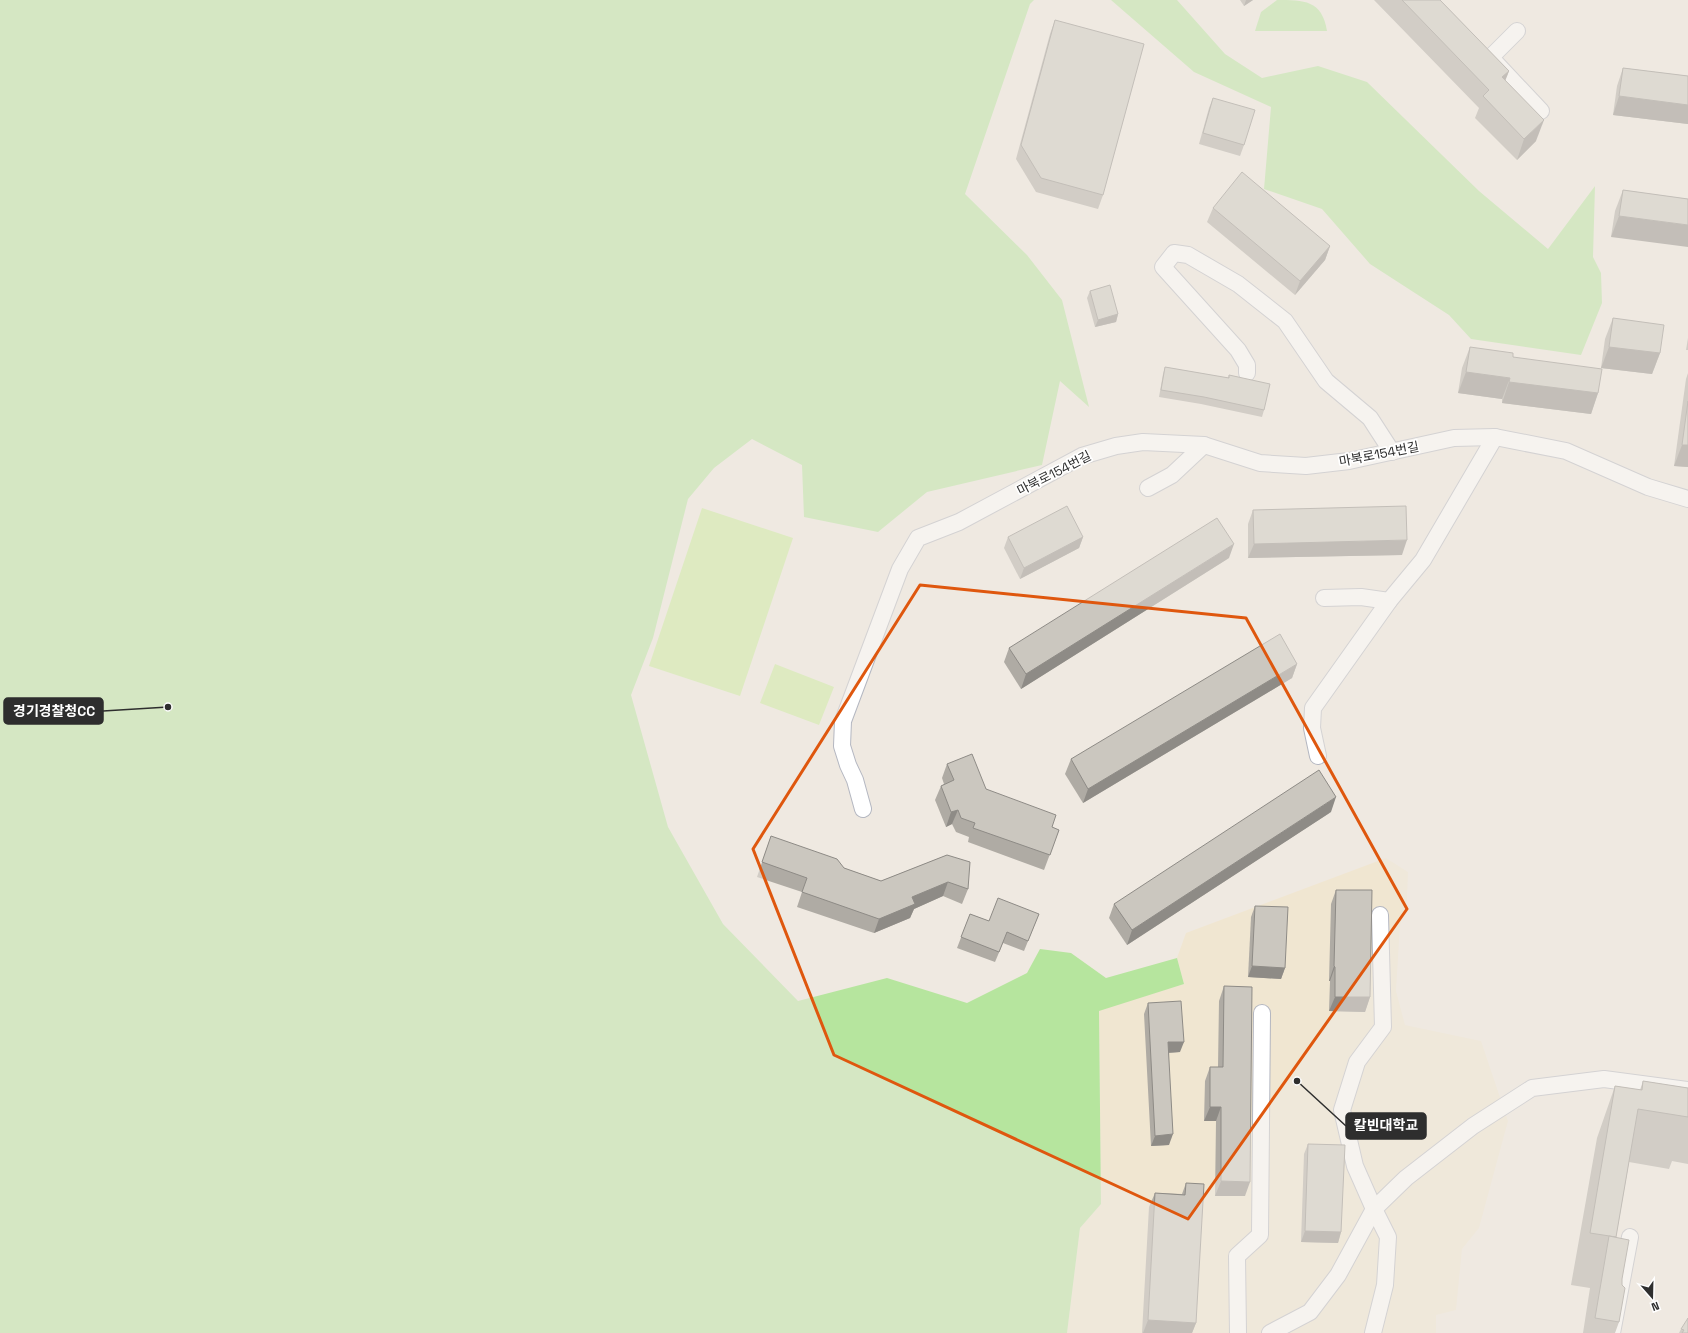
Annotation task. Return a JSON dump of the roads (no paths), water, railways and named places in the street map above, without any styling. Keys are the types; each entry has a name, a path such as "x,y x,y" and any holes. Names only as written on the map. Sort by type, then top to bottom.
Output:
{"street":[{"path":"1517,31 1486,52 1541,111"},
{"path":"1248,373 1247,365 1238,350 1163,267 1174,253 1188,255 1238,284 1284,321 1326,381 1370,418 1392,452"},
{"path":"1318,756 1312,728 1313,708 1389,601 1423,560 1495,437"},
{"name":"마북로154번길","path":"863,809 855,780 842,746 843,721 900,569 918,538 959,522 1082,456 1116,446 1143,442 1204,445 1260,463 1306,466 1349,461 1454,438 1495,437 1566,451 1648,487 1688,499"},
{"path":"1148,488 1172,475 1204,445"},
{"path":"1324,598 1360,597 1389,601"},
{"path":"1373,1333 1385,1285 1388,1237 1355,1166 1342,1110 1357,1062 1383,1027 1380,915"},
{"path":"1238,1333 1237,1256 1260,1235 1262,1013"},
{"path":"1270,1333 1310,1312 1338,1275 1374,1209 1406,1178 1473,1126 1532,1088 1604,1079 1688,1090"},
{"path":"1612,1333 1630,1237"}],"place":[{"name":"경기경찰청CC","path":"168,707"},
{"name":"칼빈대학교","path":"1297,1081"}]}
